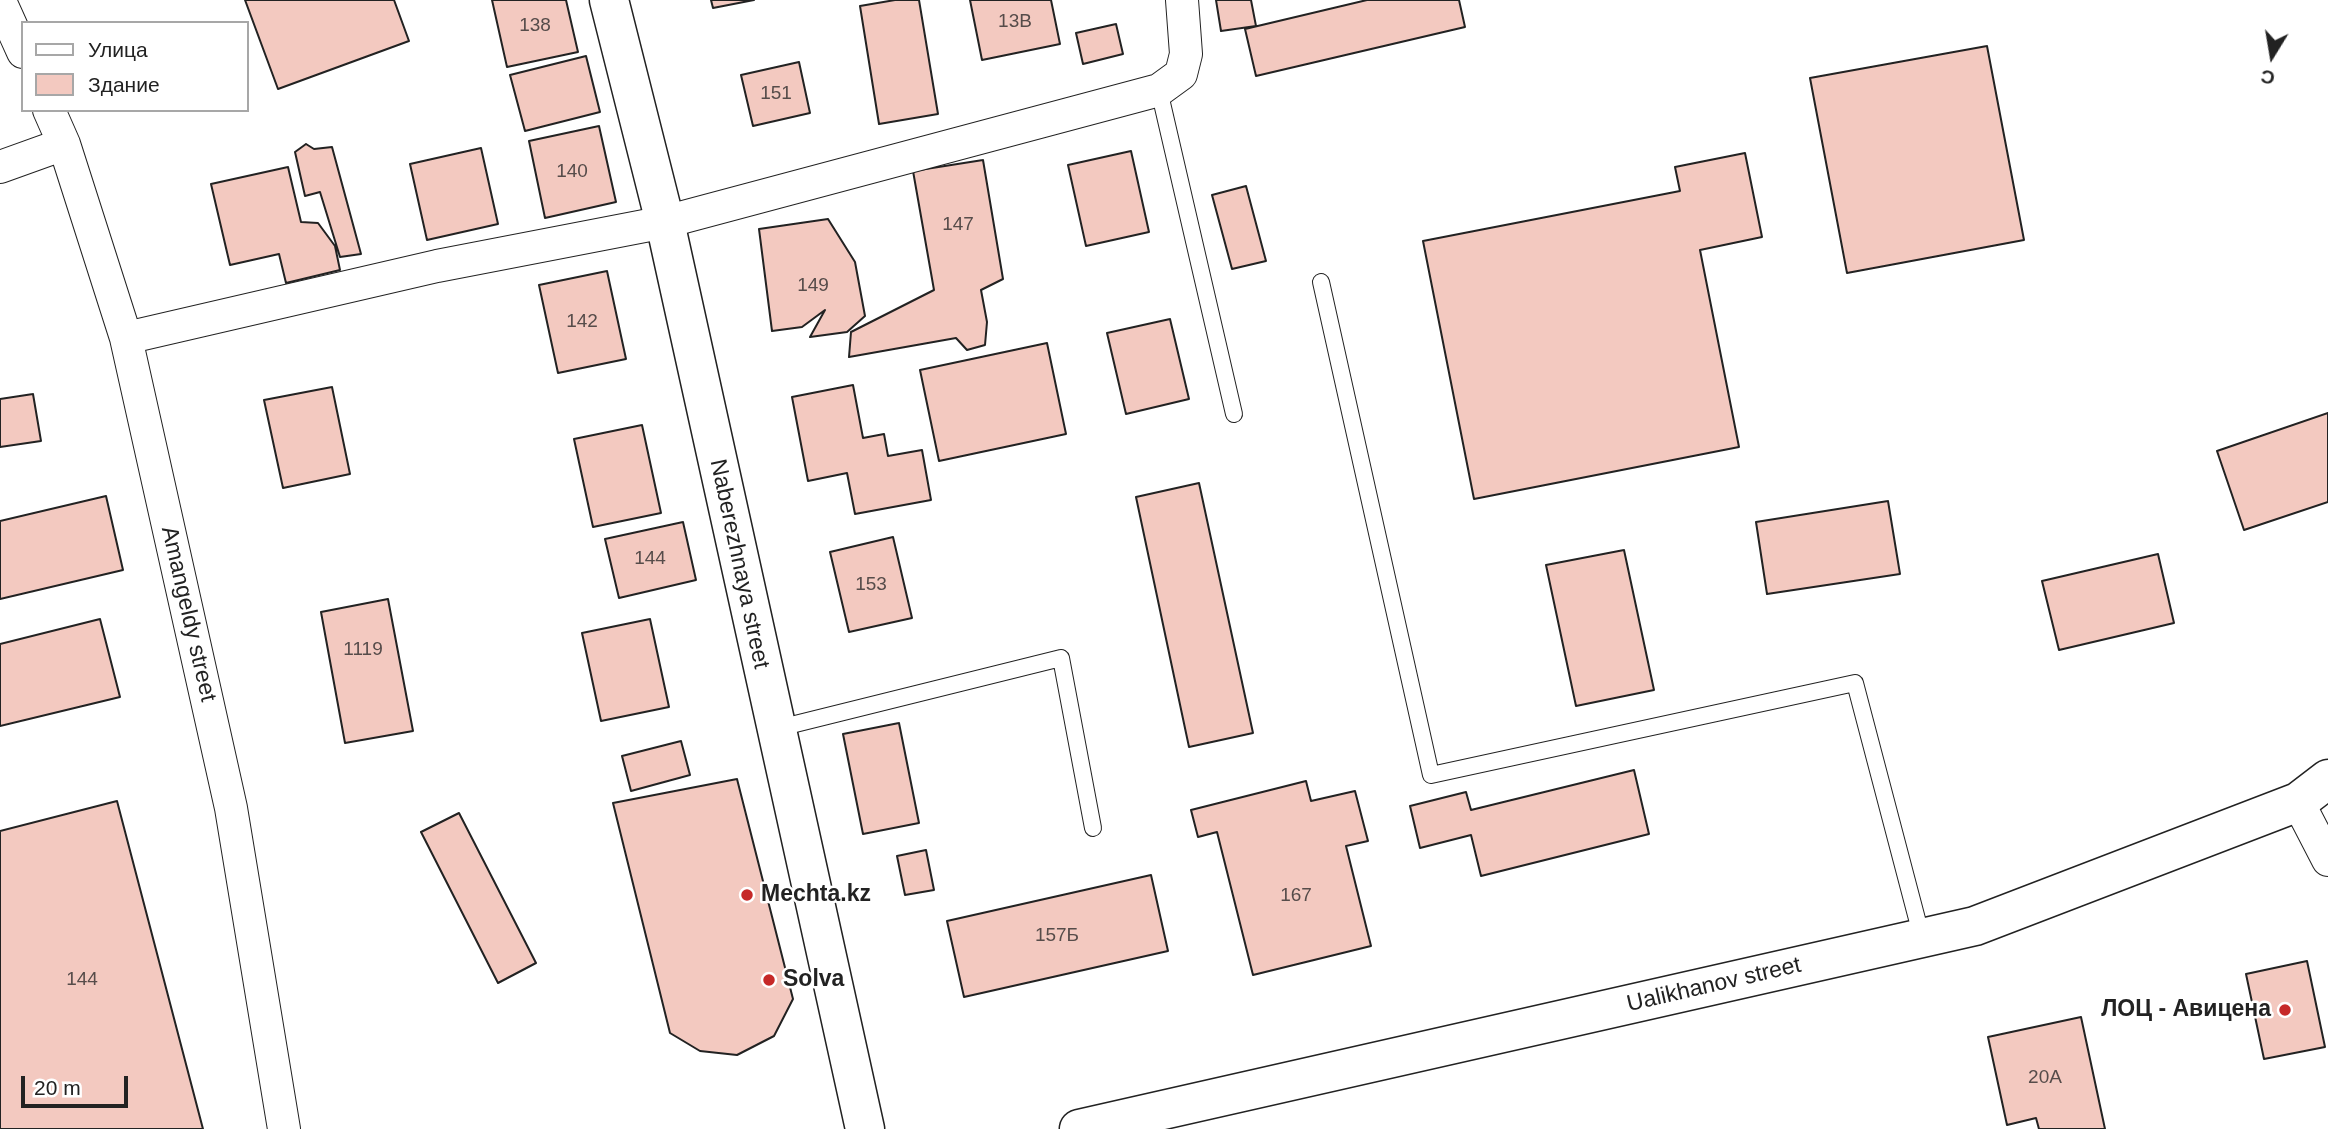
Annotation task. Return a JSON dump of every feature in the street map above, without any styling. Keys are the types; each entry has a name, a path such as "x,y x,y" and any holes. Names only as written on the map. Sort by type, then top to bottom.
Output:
{"main road":[{"name":"Naberezhnaya street","path":"609,0 665,222 865,1129"},
{"name":"Ualikhanov street","path":"1079,1129 1975,926 2298,802 2328,779"}],"street":[{"path":"126,338 437,266 665,222 1159,90 1181,74 1186,54 1182,0"},
{"path":"0,1 21,48"},
{"name":"Amangeldy street","path":"50,112 64,144 126,338 231,808 284,1129"},
{"path":"0,167 64,144"},
{"path":"2298,802 2328,860"}],"lane":[{"path":"1159,90 1234,414"},
{"path":"1321,282 1430,775 1855,683 1922,938"},
{"path":"775,729 1061,658 1093,828"}],"building":[{"path":"245,0 394,0 409,41 278,89"},
{"path":"492,0 566,0 578,52 507,67"},
{"path":"711,0 754,0 713,8"},
{"path":"895,0 919,0 938,114 879,124 860,6"},
{"path":"970,0 1051,0 1060,44 982,60"},
{"path":"1216,0 1251,0 1256,26 1221,31"},
{"path":"1367,0 1459,0 1465,27 1256,76 1245,29"},
{"path":"1116,24 1123,54 1083,64 1076,33"},
{"path":"1987,46 2024,240 1847,273 1810,78"},
{"path":"586,56 600,112 525,131 510,75"},
{"path":"799,62 810,113 753,126 741,75"},
{"path":"599,126 616,202 545,218 529,141"},
{"path":"306,144 314,149 332,147 361,254 340,257 320,192 305,196 295,152"},
{"path":"481,148 498,224 427,240 410,164"},
{"path":"1131,151 1149,232 1086,246 1068,165"},
{"path":"1745,153 1762,237 1700,250 1739,447 1474,499 1423,241 1680,191 1675,167"},
{"path":"983,160 1003,279 981,290 987,322 985,345 967,350 956,338 849,357 851,332 934,290 913,171"},
{"path":"288,167 301,222 318,223 335,246 340,270 286,283 279,254 230,265 211,184"},
{"path":"1246,186 1266,261 1232,269 1212,195"},
{"path":"828,219 855,262 865,316 847,332 810,337 825,310 802,327 772,331 759,229"},
{"path":"607,271 626,359 558,373 539,285"},
{"path":"1170,319 1189,399 1126,414 1107,333"},
{"path":"1047,343 1066,434 939,461 920,370"},
{"path":"853,385 863,438 884,434 888,456 922,450 931,500 855,514 847,473 808,481 792,397"},
{"path":"332,387 350,474 283,488 264,400"},
{"path":"33,394 41,441 0,447 0,399"},
{"path":"2328,413 2328,502 2244,530 2217,451"},
{"path":"642,425 661,513 593,527 574,439"},
{"path":"1199,483 1253,733 1189,747 1136,497"},
{"path":"106,496 123,570 0,599 0,521"},
{"path":"1888,501 1900,574 1767,594 1756,522"},
{"path":"683,522 696,580 619,598 605,539"},
{"path":"893,537 912,618 849,632 830,552"},
{"path":"1624,550 1654,690 1576,706 1546,565"},
{"path":"2158,554 2174,623 2059,650 2042,581"},
{"path":"388,599 413,731 345,743 321,612"},
{"path":"100,619 120,697 0,726 0,644"},
{"path":"650,619 669,707 601,721 582,633"},
{"path":"899,723 919,823 863,834 843,734"},
{"path":"681,741 690,775 631,791 622,756"},
{"path":"1634,770 1649,834 1481,876 1471,835 1420,848 1410,806 1466,792 1471,810"},
{"path":"737,779 793,999 774,1036 737,1055 700,1051 670,1033 613,803"},
{"path":"1306,781 1311,801 1355,791 1368,841 1346,846 1371,946 1253,975 1217,832 1198,837 1191,810"},
{"path":"117,801 203,1129 0,1129 0,831"},
{"path":"459,813 536,963 498,983 421,832"},
{"path":"926,850 934,890 905,895 897,856"},
{"path":"1151,875 1168,951 964,997 947,921"},
{"name":"ЛОЦ - Авицена","path":"2307,961 2325,1047 2264,1059 2246,974"},
{"path":"2081,1017 2105,1129 2039,1129 2036,1118 2007,1125 1988,1037"}],"place":[{"name":"Mechta.kz","path":"747,895"},
{"name":"Solva","path":"769,980"},
{"name":"ЛОЦ - Авицена","path":"2285,1010"}]}
